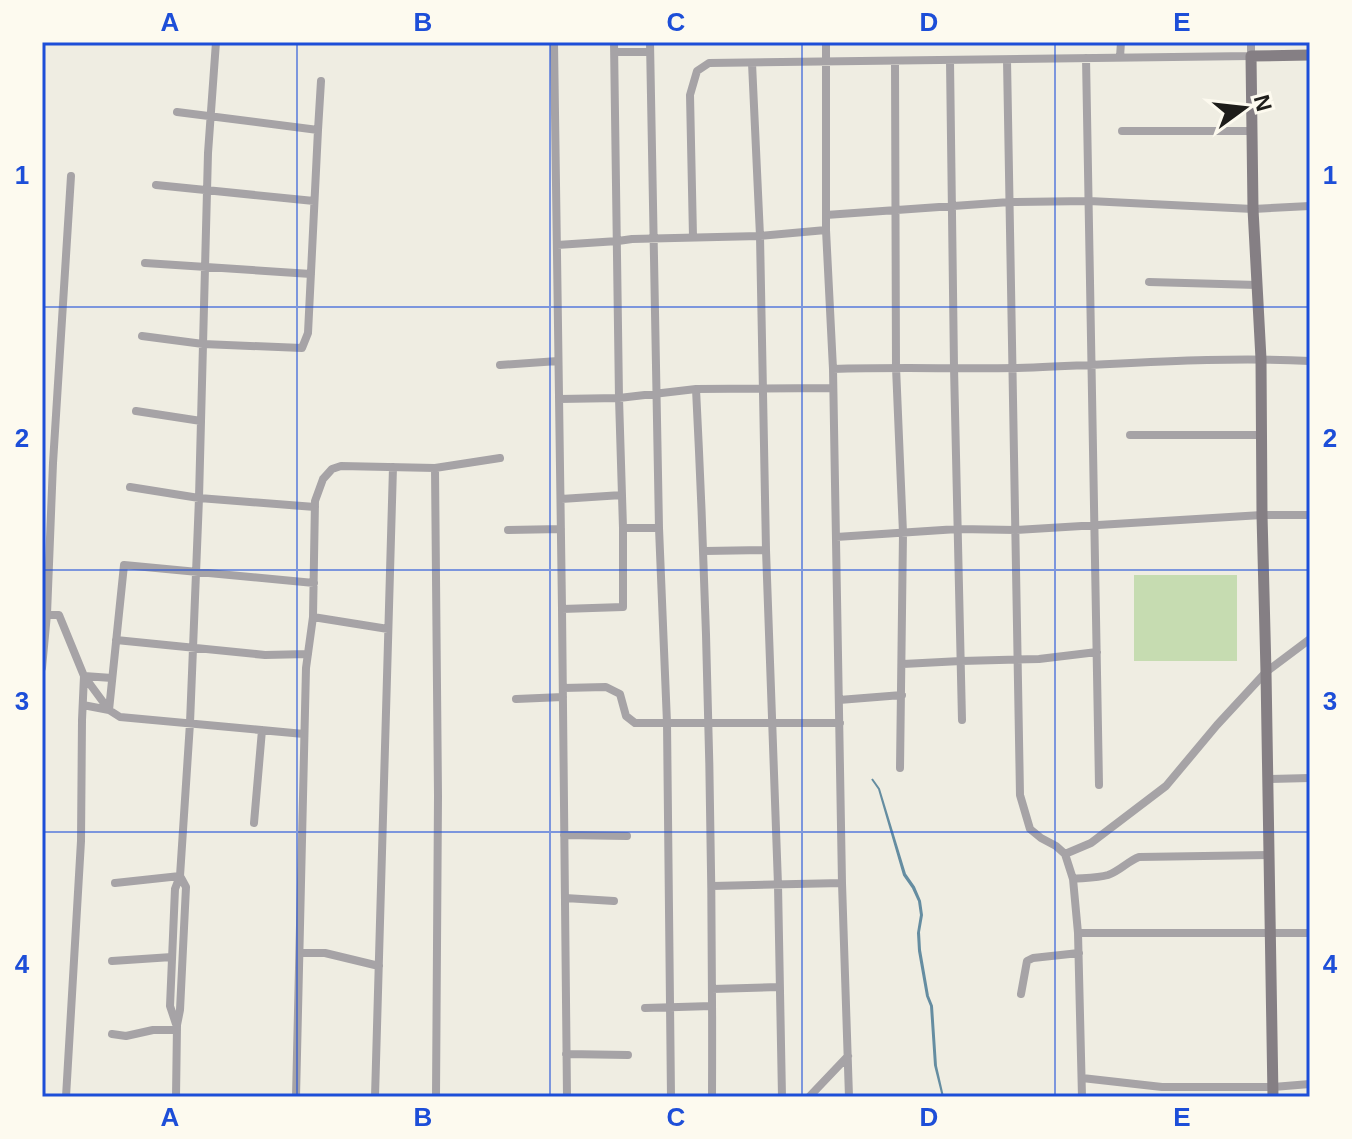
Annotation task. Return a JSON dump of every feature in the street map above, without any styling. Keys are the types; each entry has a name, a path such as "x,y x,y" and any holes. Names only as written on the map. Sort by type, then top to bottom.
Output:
{"street":[{"path":"177,1028 170,1006 175,889 180,876 190,723 207,190 216,42"},
{"path":"554,42 567,1097"},
{"path":"562,609 623,607 614,42"},
{"path":"650,42 659,528 667,723 671,1097"},
{"path":"826,42 826,230 833,369 849,1097"},
{"path":"1120,57 1121,42"},
{"path":"1251,42 1253,209 1261,359 1273,1092"},
{"path":"615,52 650,52"},
{"path":"693,237 690,95 697,71 709,63 1310,55"},
{"path":"1086,58 1099,785"},
{"path":"1007,60 1020,795 1030,829 1065,854 1073,879 1079,953 1082,1097"},
{"path":"895,61 896,367 903,533 900,768"},
{"path":"950,61 962,720"},
{"path":"752,63 760,236 782,1097"},
{"path":"142,336 203,344 302,348 308,333 321,81"},
{"path":"177,112 318,130"},
{"path":"1122,131 1251,131"},
{"path":"42,668 71,176"},
{"path":"156,185 314,201"},
{"path":"826,215 1010,202 1089,201 1253,209 1310,206"},
{"path":"557,245 826,230"},
{"path":"145,263 311,274"},
{"path":"1149,282 1257,285"},
{"path":"833,369 1013,368 1261,359 1310,361"},
{"path":"500,365 558,361"},
{"path":"559,399 619,398 696,389 833,388"},
{"path":"696,389 705,551 712,886 712,1097"},
{"path":"136,411 201,421"},
{"path":"1130,435 1262,435"},
{"path":"296,1097 304,734 313,617 315,501 323,479 332,469 341,466 435,468 500,458"},
{"path":"375,1097 393,467"},
{"path":"435,468 438,781 436,1097"},
{"path":"130,487 199,498 315,507"},
{"path":"561,499 622,495"},
{"path":"836,537 1310,515"},
{"path":"623,528 659,528"},
{"path":"508,530 561,529"},
{"path":"705,551 766,550"},
{"path":"109,710 124,565 314,583"},
{"path":"44,614 59,615 84,676 109,710 120,717 304,734"},
{"path":"313,617 388,629"},
{"path":"1065,854 1091,843 1166,786 1266,672 1310,639"},
{"path":"116,640 265,655 308,654"},
{"path":"903,664 1064,657 1097,652"},
{"path":"84,676 112,678"},
{"path":"66,1097 81,841 84,676"},
{"path":"516,699 606,687 620,694 626,716 635,723 840,723"},
{"path":"839,700 902,695"},
{"path":"83,705 109,710"},
{"path":"254,823 262,730"},
{"path":"1268,779 1310,778"},
{"path":"564,835 627,836"},
{"path":"1073,879 1106,876 1139,857 1269,855"},
{"path":"115,883 180,876"},
{"path":"176,1097 186,887 180,876"},
{"path":"712,886 842,883"},
{"path":"565,898 614,901"},
{"path":"1078,933 1310,933"},
{"path":"300,953 325,953 379,966"},
{"path":"1021,994 1027,961 1079,953"},
{"path":"112,961 172,957"},
{"path":"712,989 779,987"},
{"path":"645,1008 712,1006"},
{"path":"112,1034 126,1036 177,1028"},
{"path":"566,1054 628,1055"},
{"path":"809,1097 848,1056"},
{"path":"1082,1078 1162,1087 1273,1092 1310,1084"}],"green space":[{"path":"1134,575 1237,575 1237,661 1134,661"}],"water":[{"path":"879,789 905,874 920,901 922,915 920,950 932,1006 936,1066 943,1097 935,1065 931,1006 927,996 919,951 918,933 921,915 919,901 904,875"}]}
